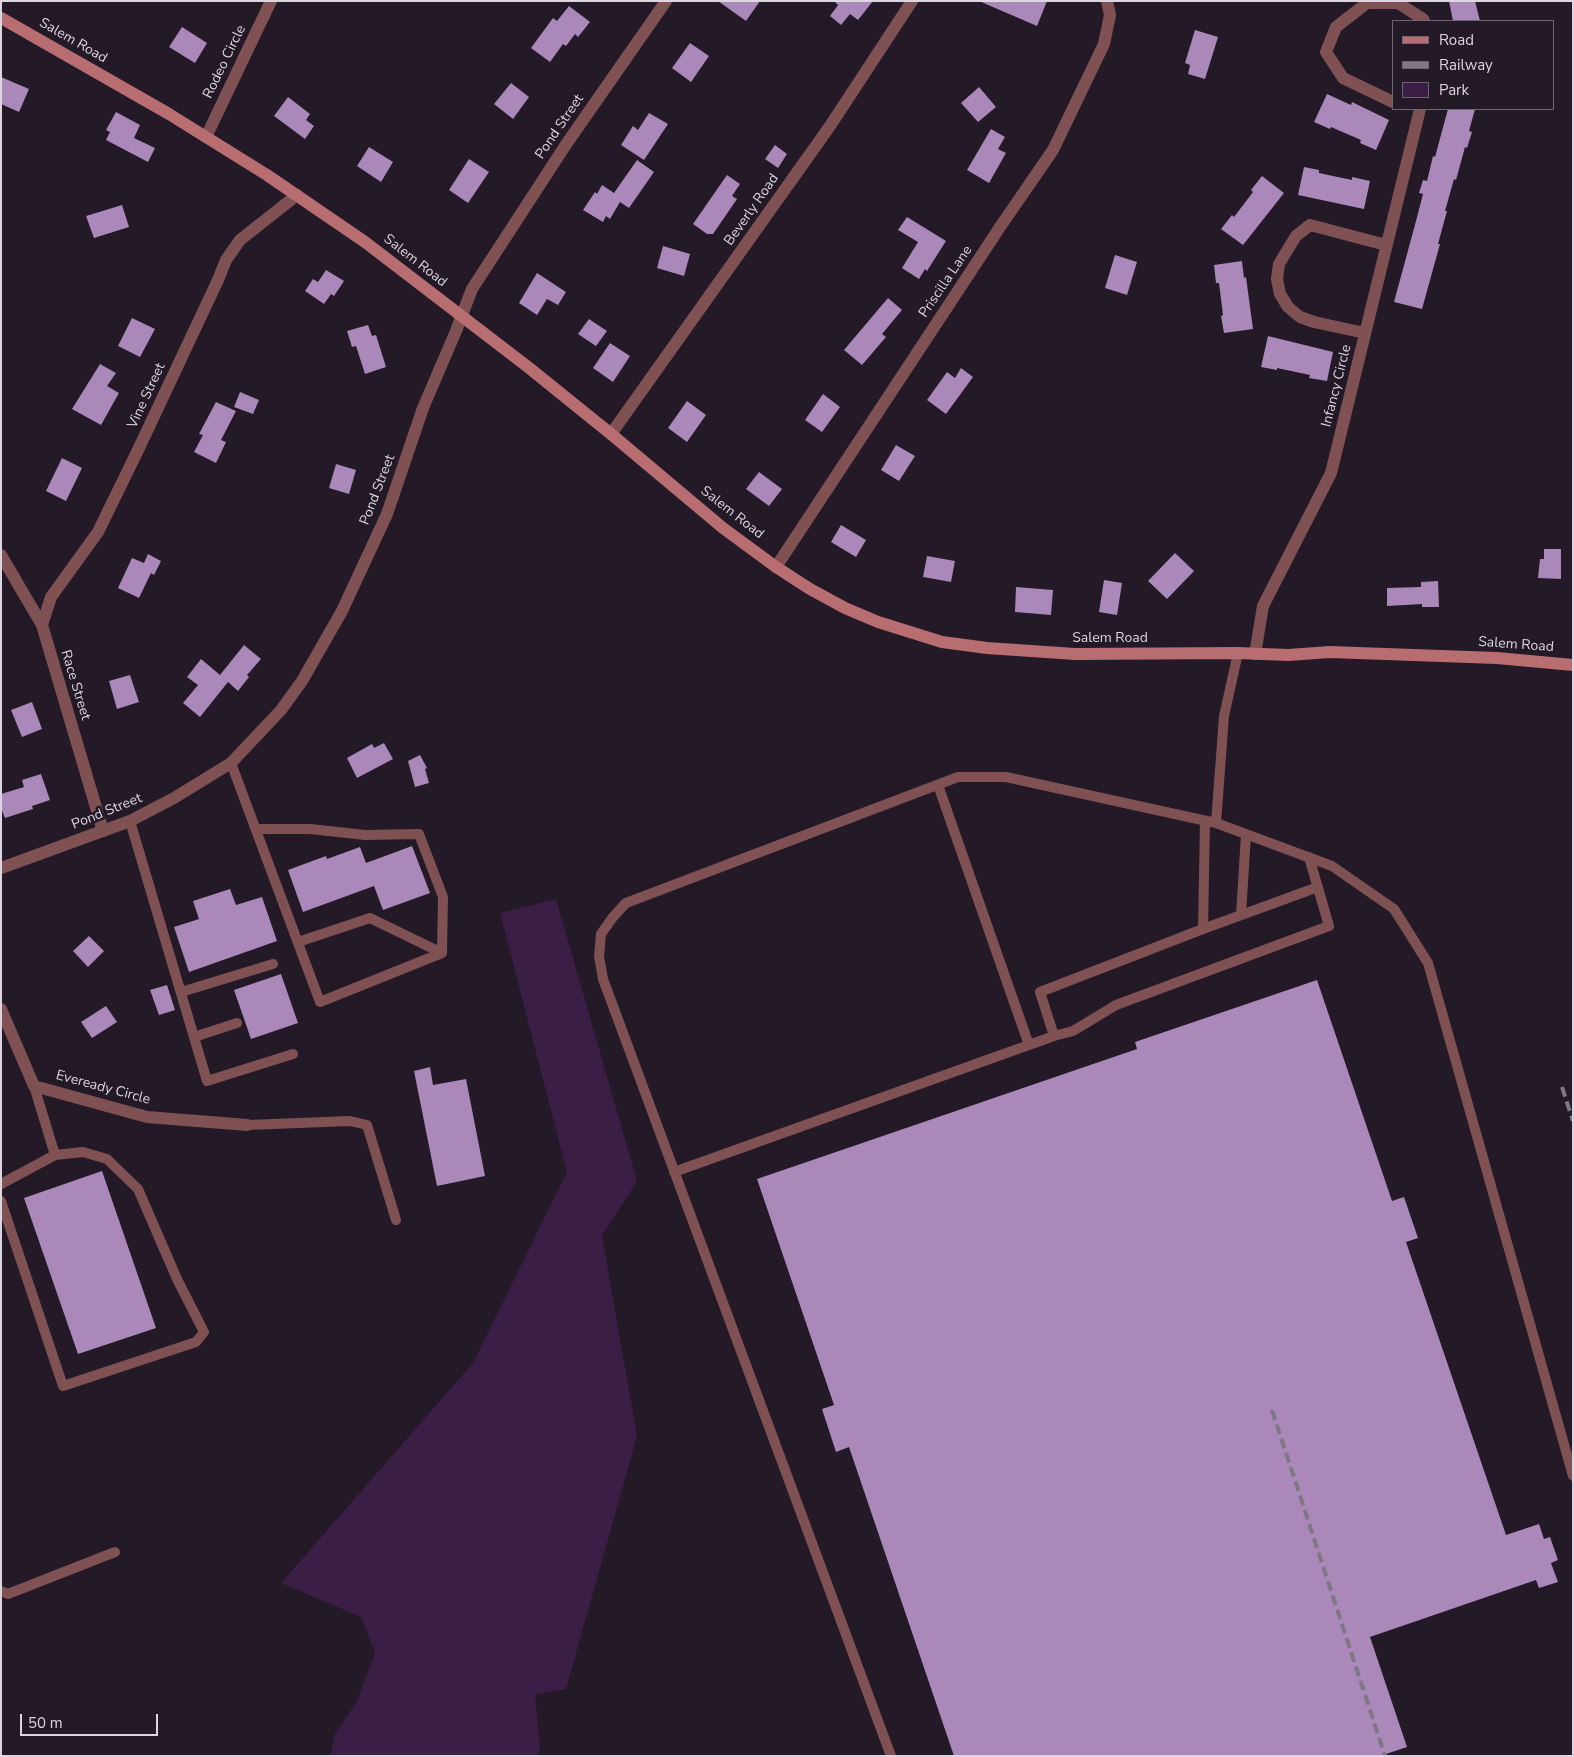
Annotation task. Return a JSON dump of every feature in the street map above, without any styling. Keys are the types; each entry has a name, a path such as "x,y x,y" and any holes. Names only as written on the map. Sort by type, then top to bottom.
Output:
{"main road":[{"name":"Salem Road","path":"1,18 153,104 297,195 365,242 462,316 611,434 723,528 776,567 810,589 845,608 878,622 942,642 987,648 1075,654 1238,653 1288,655 1330,652 1497,658 1573,665"}],"street":[{"name":"Rodeo Circle","path":"206,137 271,1"},
{"name":"Pond Street","path":"1,868 130,821 174,798 231,763 286,702 302,681 342,610 386,514 423,408 472,289 567,143 666,1"},
{"name":"Beverly Road","path":"611,434 830,126 912,1"},
{"name":"Priscilla Lane","path":"776,567 1053,150 1104,44 1110,15 1107,1"},
{"path":"1392,102 1343,78 1326,52 1336,27 1367,3 1398,3 1424,20"},
{"name":"Infancy Circle","path":"1254,654 1263,606 1331,473 1386,245 1416,110"},
{"name":"Vine Street","path":"42,625 51,597 98,532 206,307 226,260 240,240 297,195"},
{"path":"1365,333 1314,322 1300,317 1288,307 1280,294 1277,279 1279,264 1296,236 1310,225 1386,245"},
{"name":"Race Street","path":"1,555 42,625 103,831"},
{"name":"Eveready Circle","path":"1,1009 34,1086 147,1117 247,1125"}],"lane":[{"path":"1216,824 1224,716 1238,653"},
{"path":"231,763 320,1002 442,953"},
{"path":"890,1756 603,979 600,956 601,934 626,903 958,777 1006,777 1205,821 1332,866 1394,909 1428,963 1573,1476"},
{"path":"938,785 1029,1045"},
{"path":"130,821 207,1081 293,1054"},
{"path":"1203,928 1205,821"},
{"path":"256,829 310,829 365,835 419,834 443,897 442,953"},
{"path":"1241,915 1246,834"},
{"path":"674,1172 1054,1036 1073,1031 1116,1005 1330,926 1309,857"},
{"path":"1054,1036 1040,992 1203,928 1318,887"},
{"path":"298,942 370,918 442,953"},
{"path":"180,992 273,964"},
{"path":"194,1037 237,1024"},
{"path":"34,1086 55,1155"},
{"path":"247,1125 350,1121 367,1125 396,1220"},
{"path":"1,1184 55,1155 83,1152 107,1159 138,1189 177,1279 204,1332 196,1342 63,1386 1,1201"},
{"path":"1,1591 8,1594 114,1552"}],"green space":[{"path":"556,899 637,1181 602,1236 637,1436 566,1689 535,1695 540,1746 538,1756 330,1756 335,1734 357,1701 375,1653 361,1617 281,1583 473,1363 567,1172 500,913"}],"building":[{"path":"718,1 760,1 746,21"},
{"path":"834,1 873,1 858,20 850,14 841,25 830,16 838,5"},
{"path":"979,1 1047,1 1037,26"},
{"path":"1449,1 1475,1 1480,20 1453,20"},
{"path":"569,6 590,22 578,37 575,34 566,46 563,44 550,62 531,48 553,18 557,21"},
{"path":"182,27 207,43 195,63 169,47"},
{"path":"1195,30 1218,37 1205,79 1188,74 1190,65 1185,63"},
{"path":"690,43 709,56 691,82 672,68"},
{"path":"1,77 29,89 19,112 1,104"},
{"path":"511,83 529,97 513,119 494,104"},
{"path":"979,87 996,107 978,122 961,103"},
{"path":"1327,94 1351,105 1352,102 1389,120 1376,150 1360,143 1361,140 1314,122"},
{"path":"288,97 310,114 306,120 314,126 305,139 274,116"},
{"path":"1448,110 1475,110 1469,131 1472,132 1467,148 1465,147 1456,180 1454,179 1445,211 1447,211 1438,244 1440,244 1422,309 1394,302 1423,194 1419,193 1423,180 1427,181 1433,156 1435,157"},
{"path":"116,112 140,125 134,138 155,148 148,162 106,140 110,132 106,130"},
{"path":"649,113 668,124 644,160 621,145 633,126 638,130"},
{"path":"991,129 1005,137 998,149 1006,153 989,183 967,170"},
{"path":"775,145 787,154 778,168 765,159"},
{"path":"369,147 393,162 381,182 357,166"},
{"path":"469,159 489,172 468,203 449,190"},
{"path":"637,160 654,172 629,208 620,202 610,219 606,216 603,222 583,210 602,185 614,193"},
{"path":"1304,167 1319,170 1319,173 1352,180 1352,177 1370,181 1364,209 1298,195"},
{"path":"727,175 740,184 732,196 737,199 713,234 707,234 693,224"},
{"path":"1262,176 1284,193 1243,245 1221,229 1232,215 1234,217 1253,192 1251,190"},
{"path":"122,205 129,227 94,238 86,216"},
{"path":"907,217 946,241 927,271 925,269 919,279 902,268 918,242 898,230"},
{"path":"663,246 690,254 684,276 657,268"},
{"path":"1115,255 1137,262 1127,295 1105,288"},
{"path":"1242,261 1253,329 1224,333 1219,283 1216,283 1214,265"},
{"path":"326,270 344,281 334,296 331,294 324,304 305,291 313,279 318,282"},
{"path":"537,273 566,292 558,305 547,299 537,315 519,303"},
{"path":"888,298 902,310 882,334 886,337 862,365 844,350"},
{"path":"132,318 155,329 140,357 118,346"},
{"path":"589,319 607,331 596,346 578,334"},
{"path":"368,325 372,336 376,335 386,367 365,374 356,346 352,347 347,331"},
{"path":"1268,336 1333,352 1327,381 1309,378 1310,375 1277,368 1277,370 1261,367"},
{"path":"610,343 630,356 613,382 593,368"},
{"path":"100,364 116,373 107,386 119,393 101,425 72,409"},
{"path":"961,368 973,377 946,414 927,400 947,372 955,378"},
{"path":"240,392 259,400 253,414 234,407"},
{"path":"823,394 840,407 822,432 805,420"},
{"path":"687,401 706,415 687,442 668,428"},
{"path":"216,402 236,411 221,440 226,442 216,463 194,452 203,435 199,434"},
{"path":"896,445 915,456 899,481 881,470"},
{"path":"62,458 82,468 66,501 46,491"},
{"path":"336,464 356,470 349,494 329,488"},
{"path":"759,472 782,489 769,506 746,489"},
{"path":"841,525 866,540 856,557 831,542"},
{"path":"1544,549 1561,549 1561,579 1538,578 1540,559 1544,559"},
{"path":"1175,553 1194,571 1167,599 1148,581"},
{"path":"148,554 161,561 154,575 151,573 139,598 118,588 132,558 144,563"},
{"path":"927,556 955,561 951,582 923,577"},
{"path":"1104,580 1122,583 1117,615 1099,612"},
{"path":"1438,581 1439,607 1422,607 1422,604 1387,606 1387,588 1421,587 1421,582"},
{"path":"1016,587 1053,590 1051,615 1015,612"},
{"path":"244,645 261,659 247,675 249,677 238,691 228,682 200,717 183,703 198,685 187,677 201,659 220,675"},
{"path":"130,675 139,702 117,709 109,681"},
{"path":"32,702 42,729 22,737 11,710"},
{"path":"384,743 393,759 357,778 347,758 372,744 374,748"},
{"path":"420,755 427,768 425,769 429,783 415,787 408,761"},
{"path":"41,774 50,800 32,806 33,809 5,818 1,808 1,794 24,787 22,780"},
{"path":"412,846 430,893 383,910 374,886 303,912 288,870 326,856 327,859 360,847 366,863"},
{"path":"230,889 236,905 262,897 277,941 189,972 174,927 199,919 193,901"},
{"path":"89,936 104,951 88,967 73,951"},
{"path":"281,974 298,1023 251,1039 234,990"},
{"path":"1317,980 1392,1201 1404,1197 1418,1238 1406,1242 1506,1535 1539,1524 1544,1539 1550,1537 1558,1560 1551,1563 1558,1582 1539,1588 1536,1580 1370,1637 1407,1747 1380,1756 954,1756 849,1447 836,1452 822,1409 834,1405 757,1179 1137,1049 1135,1042"},
{"path":"167,985 175,1010 159,1015 150,990"},
{"path":"106,1006 117,1022 92,1038 81,1022"},
{"path":"430,1067 433,1085 466,1079 485,1176 437,1186 414,1071"},
{"path":"102,1171 156,1328 78,1354 24,1198"}],"railway":[{"path":"1562,1087 1573,1121"},
{"path":"1272,1410 1385,1756"}]}
